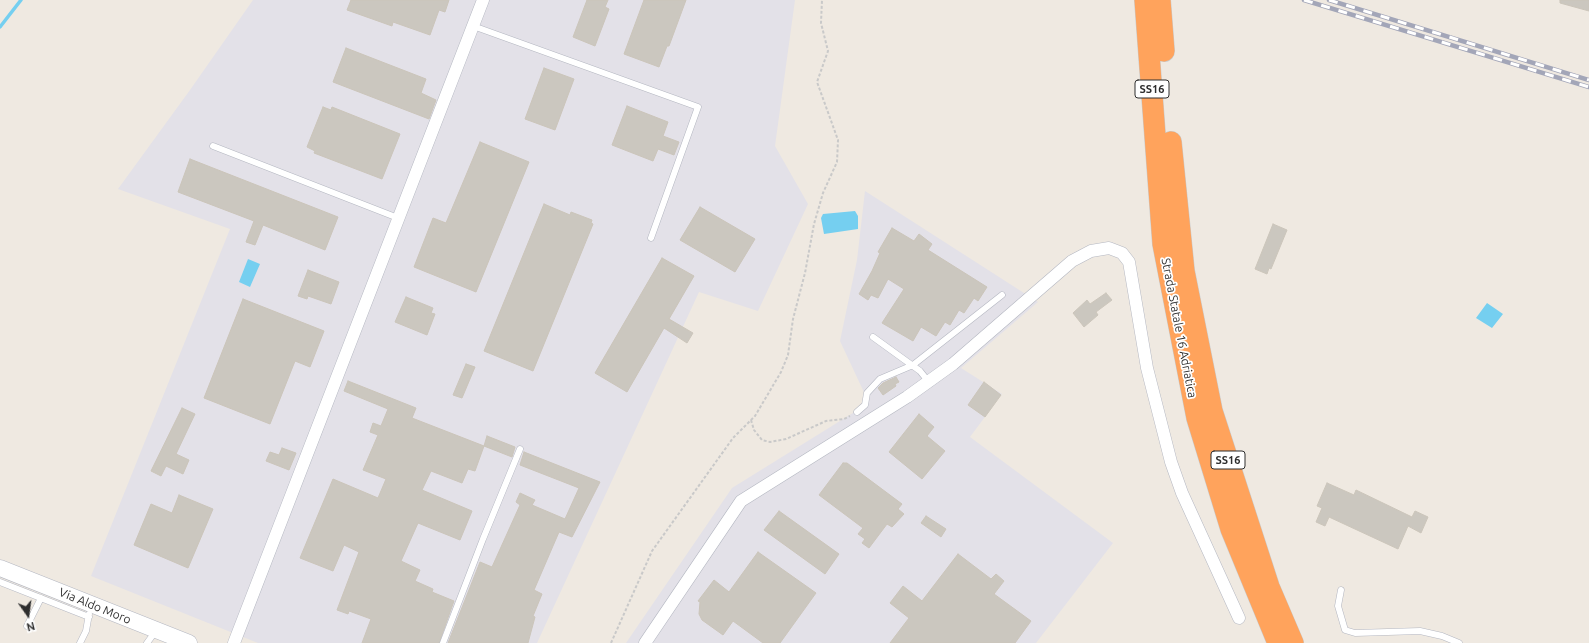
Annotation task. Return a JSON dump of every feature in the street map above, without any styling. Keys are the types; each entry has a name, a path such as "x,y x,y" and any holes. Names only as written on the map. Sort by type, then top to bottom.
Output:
{"highway":[{"name":"Strada Statale 16 Adriatica","path":"1145,0 1166,176"},
{"name":"Strada Statale 16 Adriatica","path":"1160,0 1166,176 1171,243 1197,418 1231,529 1278,643"},
{"name":"Strada Statale 16 Adriatica","path":"1176,273 1212,411 1269,587 1293,643"}],"main road":[{"name":"Via Aldo Moro","path":"0,568 90,610 157,630 189,643"}],"street":[{"path":"234,643 483,0"},
{"path":"645,643 741,501 907,397 970,351 1072,261 1091,251 1109,248 1122,253 1130,262 1147,368 1171,462 1182,493 1239,618"}],"lane":[{"path":"473,26 698,107 651,238"},
{"path":"213,146 398,218"},
{"path":"857,412 865,405 866,393 880,379 913,365 1002,295"},
{"path":"873,337 920,370 928,381"},
{"path":"443,643 520,449"},
{"path":"0,582 41,598 90,610 86,631 80,643"},
{"path":"1341,590 1338,606 1344,630 1355,633 1420,631 1442,636 1459,643"},
{"path":"27,626 41,598"},
{"path":"147,643 157,630"}],"path":[{"path":"612,643 652,551 733,438 751,420 781,372 788,355 793,319 806,273 814,224 822,193 837,162 838,140 818,82 828,51 821,23 822,0"},
{"path":"751,420 754,430 762,440 770,442 786,439 826,421 844,419 857,412"}],"shaded area":[{"path":"253,0 795,0 775,146 808,204 758,311 699,292 537,643 258,643 91,576 230,229 118,189"},
{"path":"865,191 1038,302 961,368 1002,394 970,437 1113,543 1036,643 626,643 732,488 869,403 840,341 857,260"}],"water":[{"path":"855,211 858,216 858,229 824,234 821,218 823,214"},
{"path":"248,259 260,264 250,287 239,282"},
{"path":"1487,303 1503,314 1492,328 1476,318"}],"building":[{"path":"351,0 449,0 445,12 439,10 430,35 393,22 392,26 347,10"},
{"path":"587,0 608,0 605,7 609,9 595,46 573,37"},
{"path":"644,0 686,0 669,46 667,46 659,67 624,54"},
{"path":"1560,0 1589,0 1589,11 1560,3"},
{"path":"346,48 426,79 421,93 436,100 429,119 333,82"},
{"path":"544,68 574,79 555,130 525,119"},
{"path":"627,106 668,122 663,136 679,142 674,155 658,149 653,161 612,145"},
{"path":"323,107 331,110 332,107 400,134 382,179 314,153 315,151 307,147"},
{"path":"480,142 529,162 476,292 414,267 433,218 446,223"},
{"path":"190,159 338,217 325,250 263,225 255,245 246,242 254,221 178,192"},
{"path":"544,204 570,215 571,212 592,220 591,223 593,224 533,371 484,351"},
{"path":"700,207 755,239 735,272 680,240"},
{"path":"1273,224 1287,230 1271,269 1269,268 1267,274 1255,269"},
{"path":"892,228 914,241 919,234 932,244 928,250 987,287 978,301 974,298 964,313 959,310 950,325 945,322 936,336 921,327 913,341 882,323 904,289 888,279 878,298 871,295 868,300 859,294 872,271 880,253 878,252"},
{"path":"662,258 694,276 669,319 693,333 687,343 664,328 627,392 595,373"},
{"path":"308,270 339,282 331,304 308,296 307,299 298,296"},
{"path":"1106,293 1112,300 1096,312 1098,315 1084,327 1073,313 1087,300 1090,304"},
{"path":"406,297 433,308 431,313 435,314 427,335 395,322"},
{"path":"243,299 324,331 310,367 295,361 270,424 204,398"},
{"path":"466,364 475,367 462,398 453,395"},
{"path":"896,377 899,382 895,384 896,386 883,395 878,388 883,383"},
{"path":"348,381 416,408 412,418 484,446 475,471 468,469 462,483 431,471 422,490 472,511 460,540 418,523 401,561 420,570 415,581 433,589 432,592 454,601 439,643 362,643 371,619 349,611 348,614 337,610 359,552 344,545 333,571 300,558 333,479 378,498 386,479 363,470 378,435 370,432 373,423 381,426 388,409 344,391"},
{"path":"984,382 1001,395 985,417 968,405"},
{"path":"182,408 195,414 176,454 189,460 183,474 166,466 161,476 151,471"},
{"path":"919,414 934,427 927,436 945,451 922,479 889,452"},
{"path":"487,436 515,447 512,457 484,446"},
{"path":"282,448 296,453 289,470 266,461 270,452 279,455"},
{"path":"524,452 600,482 572,537 559,532 534,590 542,594 533,616 535,617 528,643 448,643 480,562 492,567 520,505 516,502 520,493 535,500 532,505 565,519 579,488 520,465"},
{"path":"843,463 847,463 902,504 898,509 904,514 892,527 887,524 869,548 862,543 865,539 858,534 863,528 819,495"},
{"path":"1327,483 1354,495 1356,490 1412,517 1415,511 1428,517 1421,533 1408,526 1398,549 1329,517 1325,526 1316,522 1322,508 1317,506"},
{"path":"179,495 213,509 188,568 134,545 151,504 172,513"},
{"path":"779,511 839,554 825,574 764,530"},
{"path":"926,516 946,529 941,537 921,523"},
{"path":"758,552 816,593 780,643 763,643 733,621 723,635 702,620 699,614 700,602 698,601 714,580 729,592"},
{"path":"958,554 991,579 996,574 1004,581 994,594 1031,621 1015,643 890,643 909,618 890,603 903,586 922,601"}],"waterway":[{"path":"0,27 21,0"}],"railway":[{"path":"1304,0 1589,87"},
{"path":"1329,0 1589,80"}]}
